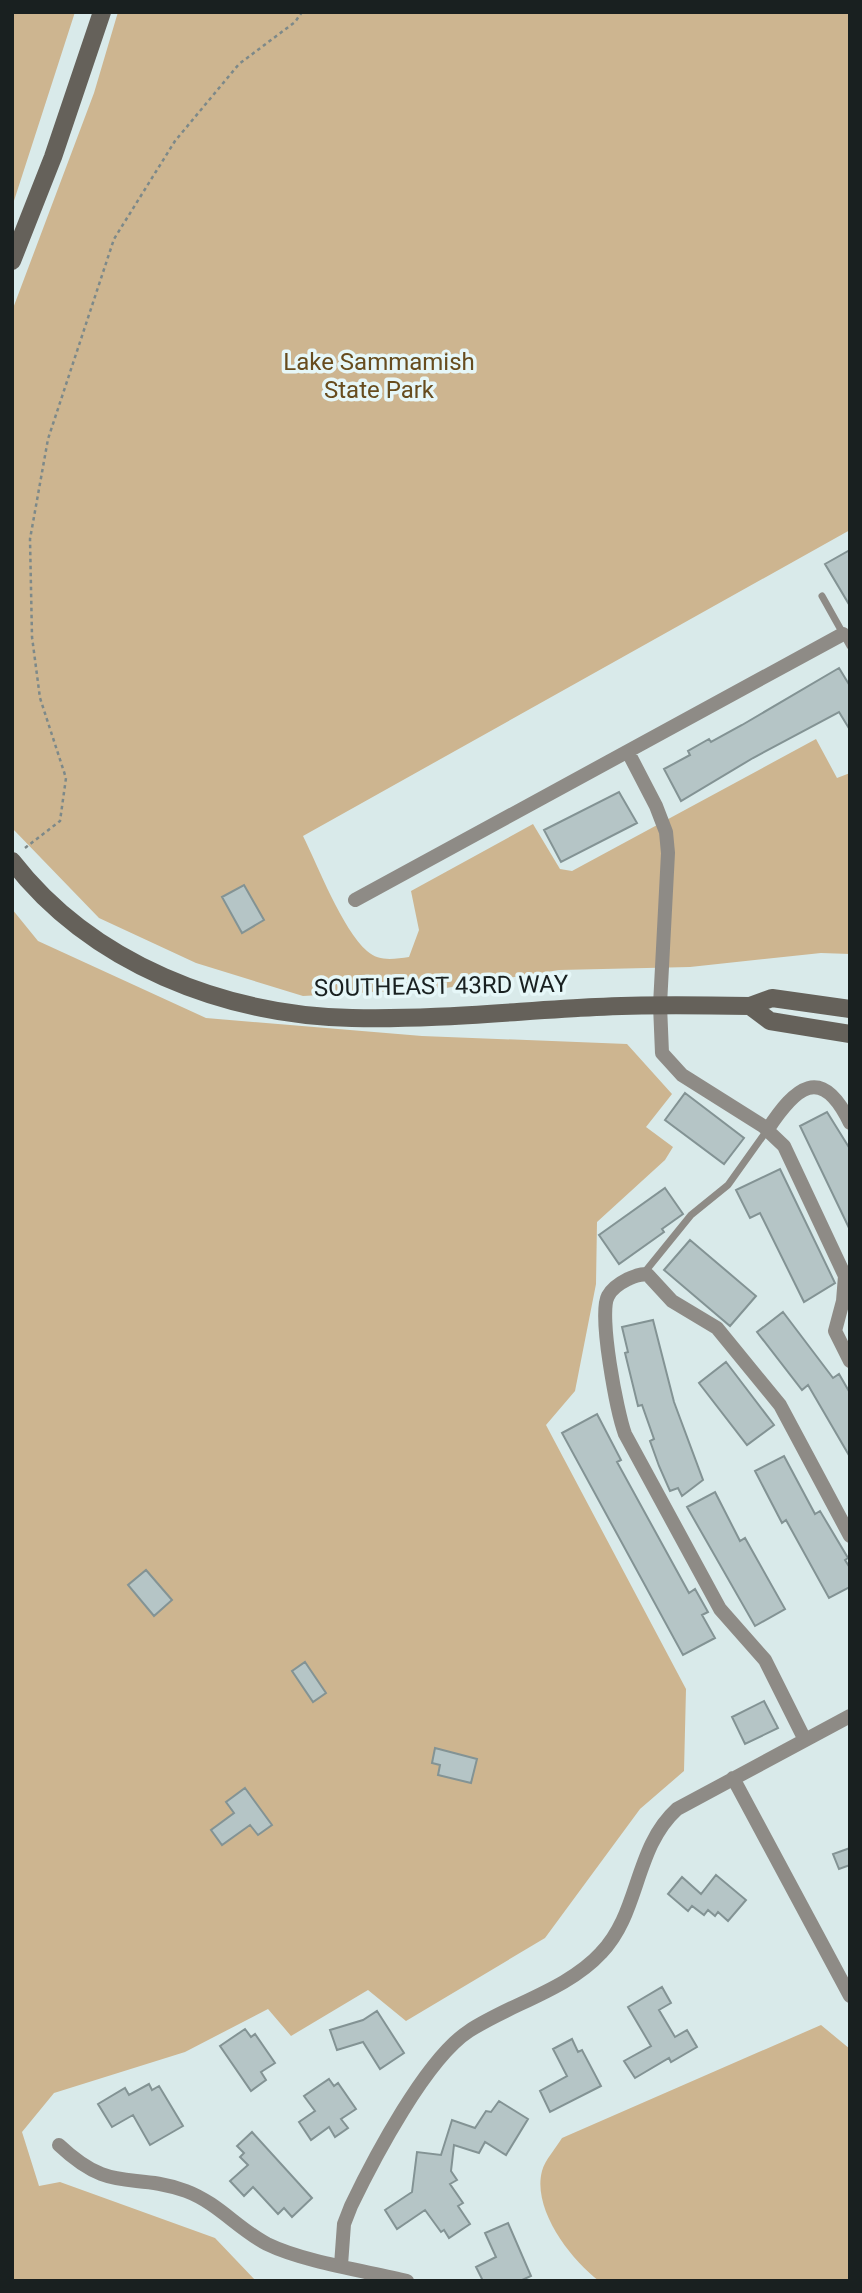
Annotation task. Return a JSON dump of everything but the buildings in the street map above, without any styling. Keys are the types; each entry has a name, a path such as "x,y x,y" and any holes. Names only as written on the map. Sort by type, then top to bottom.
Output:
{"main road":[{"path":"12,261 54,157 102,12"},
{"name":"SOUTHEAST 43RD WAY","path":"16,856 61,914 124,959 199,991 300,1014 352,1018 660,1005 750,1006 772,998 850,1009"},
{"name":"SOUTHEAST 43RD WAY","path":"750,1006 770,1021 850,1034"}],"street":[{"path":"355,900 628,752 846,640"},
{"path":"628,752 666,832 668,853 660,1005 660,1046 665,1060 681,1075 768,1129 784,1146 842,1268 846,1284 835,1331 850,1361"},
{"path":"768,1129 795,1092 810,1087 826,1091 840,1103 850,1123"},
{"path":"805,1740 765,1660 720,1609 625,1434 619,1414 605,1304 615,1287 644,1273 672,1301 717,1328 780,1405 850,1535"},
{"path":"341,2265 344,2224 351,2206 439,2058 470,2031 578,1972 603,1952 627,1910 645,1857 666,1819 677,1809 850,1716"},
{"path":"733,1778 850,1996"},
{"path":"59,2145 77,2162 100,2175 187,2192 225,2212 267,2244 407,2281"}],"lane":[{"path":"822,596 846,640"},
{"path":"644,1273 691,1215 728,1185 768,1129"}],"path":[{"path":"16,856 61,821 65,801 66,778 40,698 32,637 30,540 48,439 99,278 114,239 175,141 239,64 295,22 302,12"}],"green space":[{"path":"12,12 75,12 12,207"},
{"name":"Lake Sammamish State Park","path":"118,12 850,12 850,530 303,836 340,913 358,941 377,957 409,957 419,930 411,891 533,824 560,869 572,871 816,739 837,778 850,773 850,954 821,953 690,967 559,970 446,988 303,996 196,963 99,918 12,828 12,311 94,93"},
{"path":"12,909 38,941 206,1018 422,1036 627,1044 672,1094 646,1127 673,1147 665,1160 597,1222 596,1284 575,1391 546,1425 686,1689 684,1771 640,1809 545,1938 406,2021 368,1990 291,2036 268,2009 185,2052 54,2093 22,2132 39,2186 60,2182 215,2238 256,2281 12,2281"},
{"path":"821,2025 850,2049 850,2281 599,2281 588,2272 556,2232 548,2217 540,2186 542,2171 562,2138"}]}
